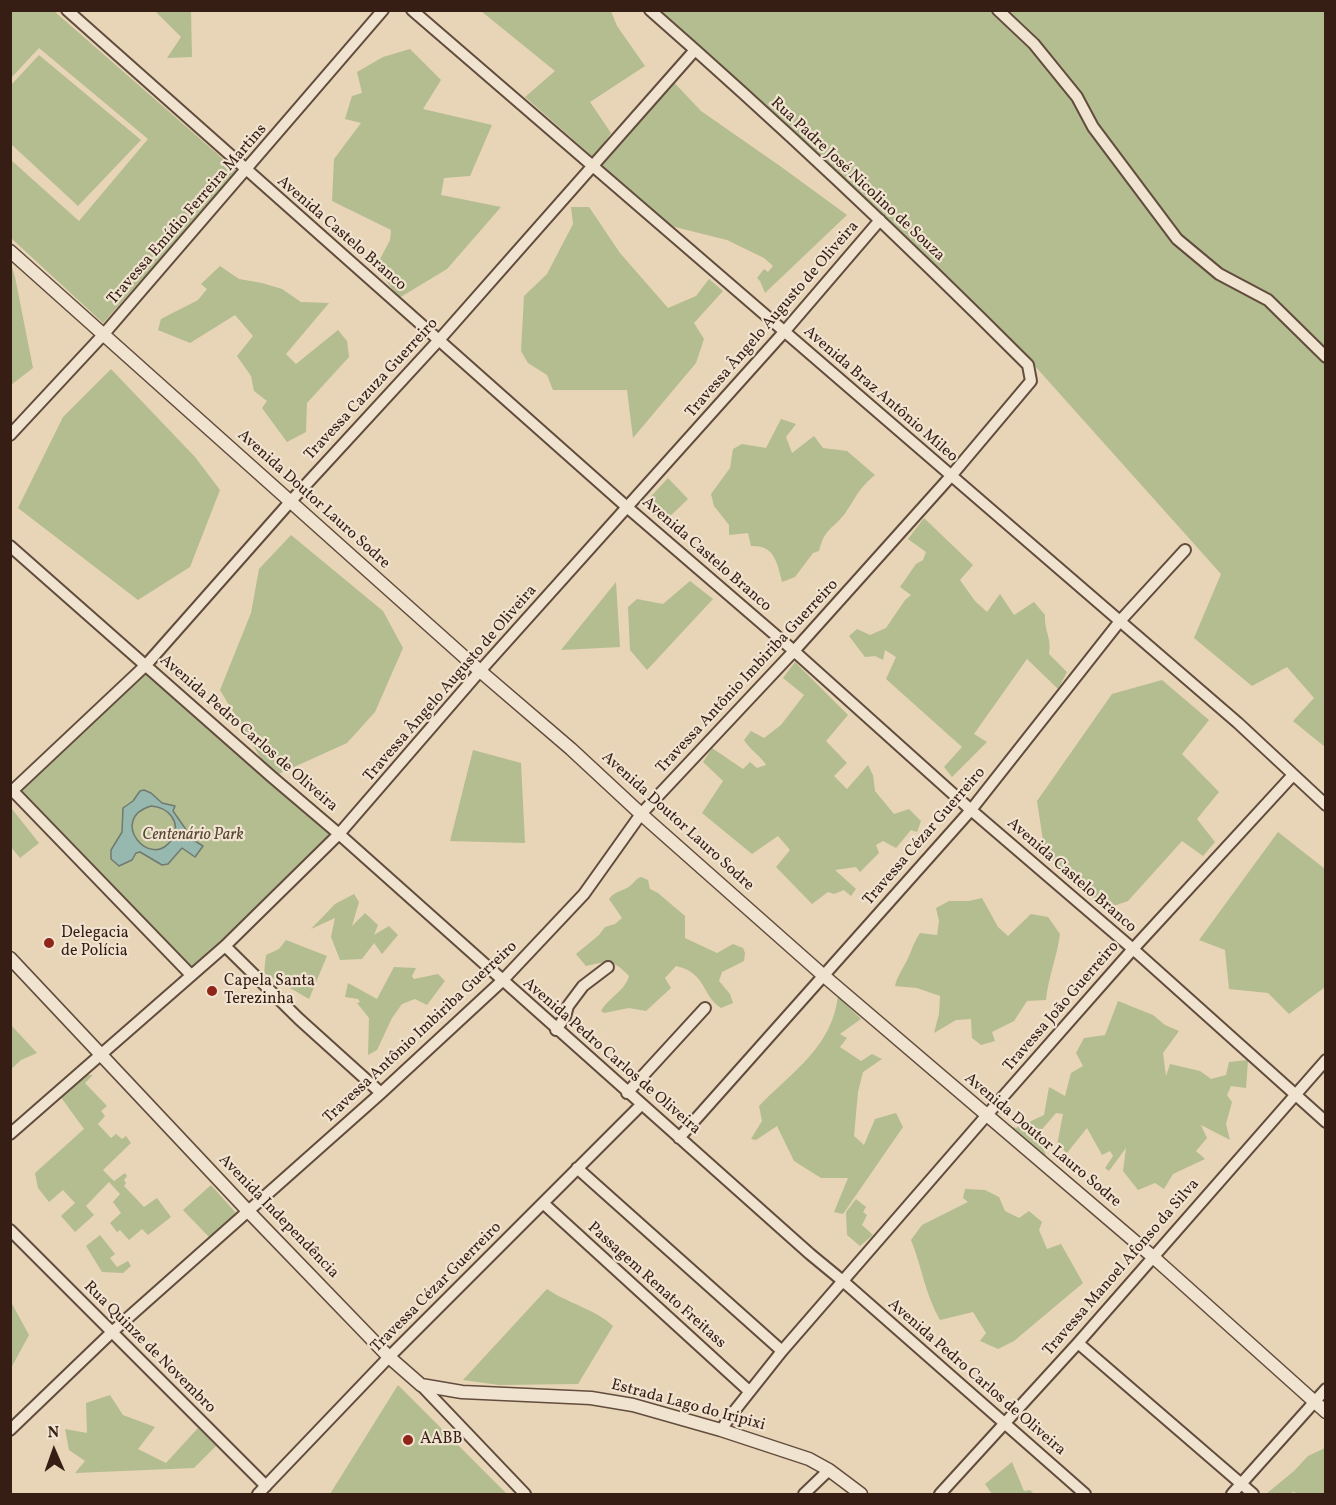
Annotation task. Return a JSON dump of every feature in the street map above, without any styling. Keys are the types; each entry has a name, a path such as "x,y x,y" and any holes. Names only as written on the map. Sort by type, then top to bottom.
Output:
{"street":[{"name":"Avenida Castelo Branco","path":"67,10 628,508 1133,949 1294,1096 1326,1122"},
{"name":"Travessa Emídio Ferreira Martins","path":"10,435 247,171 383,10"},
{"name":"Avenida Braz Antônio Mileo","path":"411,10 1238,723 1326,805"},
{"name":"Rua Padre José Nicolino de Souza","path":"650,10 880,220 955,292 1028,365 1031,381"},
{"path":"998,10 1034,44 1077,98 1093,127 1177,239 1219,274 1268,300 1326,357"},
{"name":"Travessa Cazuza Guerreiro","path":"12,792 146,665 290,502 439,340 695,50"},
{"name":"Travessa Ângelo Augusto de Oliveira","path":"10,1134 225,946 339,834 480,671 784,332 880,220"},
{"name":"Avenida Doutor Lauro Sodre","path":"10,251 824,976 1152,1256 1326,1412"},
{"name":"Travessa Antônio Imbiriba Guerreiro","path":"10,1430 112,1332 381,1093 502,981 584,894 641,814 794,651 951,476 1031,381"},
{"name":"Avenida Pedro Carlos de Oliveira","path":"10,546 339,834 627,1093 1085,1494"},
{"name":"Travessa Cézar Guerreiro","path":"679,1138 972,810 1120,621 1185,550"},
{"name":"Travessa João Guerreiro","path":"721,1430 749,1391 986,1116 1133,949 1293,775"},
{"path":"12,792 190,975"},
{"path":"225,946 381,1093"},
{"name":"Avenida Independência","path":"10,958 248,1211 389,1357 421,1385 525,1494"},
{"path":"556,1030 565,1017 568,1006 583,986 608,967"},
{"path":"627,1093 705,1008"},
{"name":"Travessa Manoel Afonso da Silva","path":"940,1494 1078,1343 1326,1060"},
{"name":"Travessa Cézar Guerreiro","path":"262,1490 389,1357 641,1105"},
{"path":"577,1168 782,1352"},
{"name":"Passagem Renato Freitass","path":"543,1203 749,1391"},
{"name":"Rua Quinze de Novembro","path":"10,1230 112,1332 262,1490"},
{"path":"1078,1343 1253,1494"},
{"name":"Estrada Lago do Iripixi","path":"421,1385 462,1392 591,1398 633,1405 721,1430 809,1459 829,1470 861,1494"},
{"path":"1232,1494 1326,1389"},
{"path":"804,1494 829,1470"}],"green space":[{"path":"11,11 54,11 238,172 103,323 11,238 11,160 79,221 148,139 39,48 11,78"},
{"path":"155,11 191,11 192,57 167,58 181,37"},
{"path":"481,11 611,11 617,26 645,66 590,102 611,133 599,150 667,75 701,111 847,215 765,293 757,278 764,269 768,272 773,266 764,258 727,240 671,226 525,97 555,71"},
{"path":"656,11 1325,11 1325,747 1293,721 1314,698 1287,667 1252,686 1194,638 1221,574 1034,365 882,216"},
{"path":"410,49 441,80 423,109 492,125 470,176 444,178 441,195 501,207 447,269 399,298 376,267 390,240 391,230 332,201 334,159 361,123 345,119 352,96 362,93 357,72 383,57"},
{"path":"39,55 141,140 78,206 11,144 11,85"},
{"path":"571,207 589,207 620,253 668,308 696,296 709,279 723,291 694,323 704,339 696,363 633,438 627,390 553,390 547,375 528,363 521,351 524,296 547,274 573,224"},
{"path":"11,264 33,368 11,385"},
{"path":"220,266 239,279 282,289 301,302 329,303 286,354 296,364 338,330 347,341 349,357 307,403 306,432 287,442 262,408 267,401 254,391 251,376 237,356 253,336 235,315 190,343 158,330 161,319 198,300 207,289 201,284"},
{"path":"111,369 195,457 220,490 190,567 138,600 18,508 63,417"},
{"path":"781,419 796,424 786,437 792,453 814,436 823,448 847,451 875,475 861,489 846,512 827,533 819,551 813,553 795,577 782,582 776,561 770,551 759,546 751,546 748,533 729,535 729,525 714,506 711,494 730,468 733,449 742,444 766,448"},
{"path":"668,478 688,499 663,523 643,505"},
{"path":"924,518 973,565 960,580 975,601 987,612 1000,594 1014,615 1034,602 1045,615 1050,643 1049,654 1067,672 1058,689 1027,659 974,734 987,742 952,777 944,767 962,747 886,679 896,657 885,650 883,660 875,656 865,657 849,636 857,629 870,635 886,628 911,595 900,587 916,564 923,560 926,552 908,539"},
{"path":"291,535 383,611 403,648 375,712 347,743 272,777 220,690 251,613 259,569"},
{"path":"690,581 713,599 647,670 630,650 628,607 637,599 663,604"},
{"path":"616,582 620,647 561,650"},
{"path":"795,662 848,715 826,741 847,763 834,776 847,789 868,765 873,775 875,791 894,814 909,809 921,821 917,832 911,830 896,848 883,841 876,845 879,853 860,872 856,867 835,870 856,889 851,896 844,890 834,894 828,892 812,904 776,867 790,850 778,836 752,854 702,813 723,781 703,762 712,748 743,769 750,762 757,768 766,765 744,740 751,731 764,738 781,725 804,695 783,678"},
{"name":"Centenário Park","path":"146,671 334,835 191,971 18,791"},
{"path":"1162,680 1209,720 1182,754 1219,792 1197,819 1215,842 1203,856 1182,841 1128,901 1105,909 1045,853 1037,801 1112,694"},
{"path":"473,750 521,763 525,843 450,841"},
{"path":"12,809 39,843 20,858 11,847"},
{"path":"1278,832 1325,869 1325,987 1289,1014 1268,993 1229,989 1225,950 1199,940"},
{"path":"641,877 648,880 650,889 685,916 685,938 717,953 733,944 743,948 744,961 722,972 719,981 730,994 733,1003 721,1008 710,997 699,979 686,969 676,966 665,978 671,988 646,1011 629,1008 604,1013 601,1011 624,986 629,976 610,963 586,966 576,954 605,927 615,924 622,918 609,899"},
{"path":"354,894 359,902 352,926 365,913 378,925 374,935 389,926 398,935 382,954 374,943 362,959 340,960 331,937 335,918 311,929 335,904"},
{"path":"982,898 998,927 1008,936 1031,914 1048,917 1060,934 1046,1000 1027,1001 1014,1021 992,1032 995,1041 981,1045 972,1038 971,1019 956,1020 934,1033 939,1014 940,996 917,988 895,986 920,933 937,935 939,921 936,908 949,901 969,901"},
{"path":"286,940 327,956 309,999 264,973 266,955 279,949"},
{"path":"394,967 416,968 412,976 414,979 438,974 445,981 427,1005 415,999 402,1004 392,1018 377,1050 368,1055 369,1018 357,1003 360,1002 358,999 345,997 348,983 377,999"},
{"path":"838,996 861,1019 840,1034 847,1038 840,1047 861,1061 872,1054 882,1059 863,1072 858,1092 854,1136 864,1145 875,1119 896,1113 903,1127 843,1214 834,1212 848,1178 821,1178 794,1161 777,1126 756,1140 751,1139 762,1121 759,1106 809,1057 819,1044 828,1030"},
{"path":"1118,1001 1153,1015 1165,1025 1179,1031 1163,1053 1166,1076 1170,1064 1200,1071 1211,1079 1226,1075 1229,1062 1248,1060 1246,1088 1231,1086 1227,1095 1232,1102 1226,1124 1230,1140 1201,1125 1207,1138 1196,1151 1205,1159 1173,1174 1164,1189 1155,1183 1138,1190 1123,1171 1126,1148 1109,1171 1105,1168 1113,1156 1110,1151 1102,1155 1087,1128 1067,1153 1057,1145 1063,1114 1056,1113 1038,1134 1048,1161 1004,1124 1016,1128 1044,1115 1049,1087 1065,1096 1071,1073 1083,1066 1076,1053 1084,1038 1105,1035"},
{"path":"11,1025 37,1053 21,1060 11,1069"},
{"path":"81,1075 93,1075 85,1083 107,1106 101,1111 105,1116 98,1124 111,1138 116,1134 122,1139 126,1136 131,1143 103,1170 114,1181 125,1173 127,1176 124,1186 144,1207 157,1198 171,1217 148,1235 142,1229 129,1240 120,1230 117,1232 110,1223 121,1213 113,1202 120,1194 109,1182 86,1206 94,1215 75,1232 61,1216 75,1203 63,1190 49,1202 38,1188 35,1173 84,1129 60,1096"},
{"path":"211,1185 236,1213 210,1238 183,1210"},
{"path":"965,1189 985,1190 999,1197 1005,1211 1019,1218 1029,1211 1042,1222 1039,1230 1047,1249 1061,1244 1083,1283 1014,1341 998,1349 980,1341 986,1333 973,1312 940,1320 911,1240 922,1225 968,1202 963,1198"},
{"path":"856,1199 866,1207 863,1212 867,1215 862,1225 873,1235 860,1246 847,1235 846,1212"},
{"path":"100,1235 115,1254 110,1258 117,1267 128,1261 131,1266 123,1273 102,1272 86,1246"},
{"path":"547,1289 598,1315 613,1326 578,1384 499,1385 463,1380"},
{"path":"11,1302 29,1335 11,1368"},
{"name":"AABB","path":"398,1385 507,1494 330,1494"},
{"path":"110,1395 123,1415 155,1427 138,1449 166,1463 198,1428 216,1446 194,1468 75,1473 85,1461 69,1450 65,1429 87,1433 86,1403"},
{"path":"1325,1448 1325,1494 1293,1492 1266,1494 1308,1456"},
{"path":"1012,1462 1024,1491 1030,1490 1034,1494 992,1494 985,1484"}],"water":[{"path":"140,791 151,793 162,803 175,806 173,811 187,831 187,836 203,846 195,857 182,848 168,864 162,865 140,852 136,853 132,860 119,866 111,859 111,850 122,832 123,808 133,801","holes":["151,806 172,816 175,833 163,848 154,850 137,840 133,831 133,821 138,813"]}],"place":[{"name":"Delegacia de Polícia","path":"49,943"},
{"name":"Capela Santa Terezinha","path":"212,991"},
{"name":"AABB","path":"408,1440"}]}
